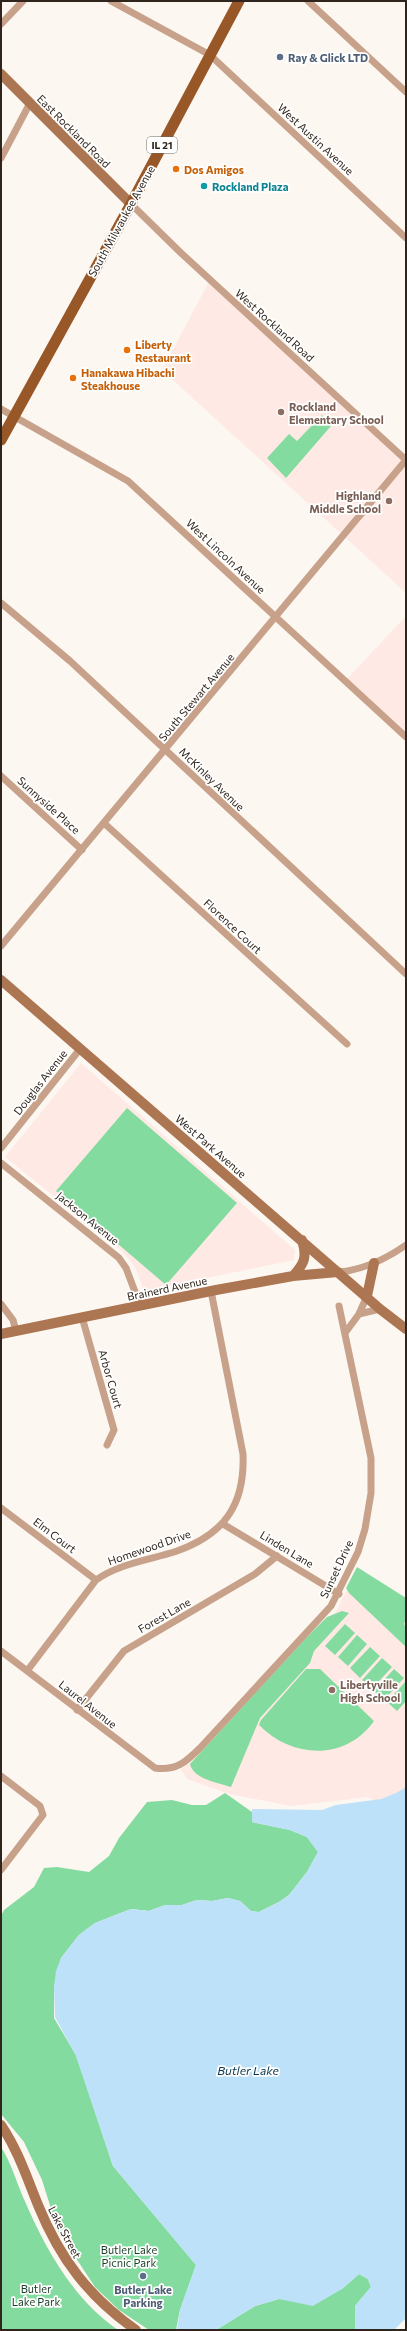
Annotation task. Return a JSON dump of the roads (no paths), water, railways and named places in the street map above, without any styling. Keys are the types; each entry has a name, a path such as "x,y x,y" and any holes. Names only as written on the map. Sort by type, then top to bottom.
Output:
{"main road":[{"name":"South Milwaukee Avenue","path":"1,440 131,204 238,1"}],"street":[{"path":"1,24 23,1"},
{"name":"West Austin Avenue","path":"111,1 210,55 406,238"},
{"path":"308,1 406,92"},
{"name":"East Rockland Road","path":"1,74 131,204"},
{"path":"1,158 30,103"},
{"name":"West Rockland Road","path":"131,204 184,257 406,460"},
{"name":"West Lincoln Avenue","path":"1,409 128,481 406,737"},
{"name":"South Stewart Avenue","path":"1,946 105,824 406,460"},
{"name":"McKinley Avenue","path":"1,603 70,661 406,974"},
{"name":"Sunnyside Place","path":"1,776 82,850"},
{"name":"Florence Court","path":"105,824 347,1044"},
{"name":"West Park Avenue","path":"1,980 367,1296 380,1309 406,1329"},
{"name":"Douglas Avenue","path":"1,1148 80,1048"},
{"name":"Jackson Avenue","path":"1,1163 119,1258 126,1268 140,1306"},
{"path":"293,1276 305,1261 306,1254 302,1240"},
{"path":"338,1272 351,1271 374,1263 406,1245"},
{"path":"345,1333 359,1314 367,1296 374,1263"},
{"name":"Brainerd Avenue","path":"1,1334 211,1291 293,1276 338,1272"},
{"name":"Homewood Drive","path":"27,1671 96,1580 112,1571 177,1551 211,1536 223,1524 239,1498 244,1471 243,1454 211,1291"},
{"path":"1,1304 13,1320 16,1330"},
{"name":"Sunset Drive","path":"165,1769 184,1763 200,1748 331,1606 339,1594 365,1530 371,1493 370,1451 339,1306"},
{"path":"359,1314 380,1309"},
{"name":"Arbor Court","path":"82,1317 114,1430 107,1446"},
{"name":"Elm Court","path":"1,1508 96,1580"},
{"name":"Linden Lane","path":"223,1524 339,1594"},
{"name":"Forest Lane","path":"77,1710 124,1651 255,1574 277,1556"},
{"name":"Laurel Avenue","path":"1,1651 148,1764 155,1768 165,1769"},
{"path":"1,1776 40,1806 43,1815 1,1870"},
{"name":"Lake Street","path":"1,2125 21,2161 38,2206 67,2263 84,2285 136,2330"}],"water":[{"name":"Butler Lake","path":"406,1787 406,2318 394,2330 355,2330 355,2306 371,2287 368,2279 359,2274 342,2289 313,2306 279,2299 255,2306 216,2330 177,2330 180,2310 196,2265 113,2166 76,2056 55,2017 54,1987 56,1971 61,1958 79,1935 95,1923 131,1909 149,1911 165,1905 182,1905 197,1900 212,1901 228,1898 240,1901 251,1911 259,1912 289,1895 307,1872 318,1852 307,1837 290,1830 252,1822 252,1809 322,1810 336,1805 381,1799"}],"place":[{"name":"Ray & Glick LTD","path":"280,57"},
{"name":"Dos Amigos","path":"176,169"},
{"name":"Rockland Plaza","path":"204,186"},
{"name":"Liberty Restaurant","path":"127,350"},
{"name":"Hanakawa Hibachi Steakhouse","path":"73,378"},
{"name":"Rockland Elementary School","path":"281,412"},
{"name":"Highland Middle School","path":"389,501"},
{"name":"Libertyville High School","path":"332,1690"},
{"name":"Butler Lake Parking","path":"143,2276"}],"park label":[{"name":"Butler Lake Picnic Park","path":"129,2255"},
{"name":"Butler Lake Park","path":"36,2294"}]}
